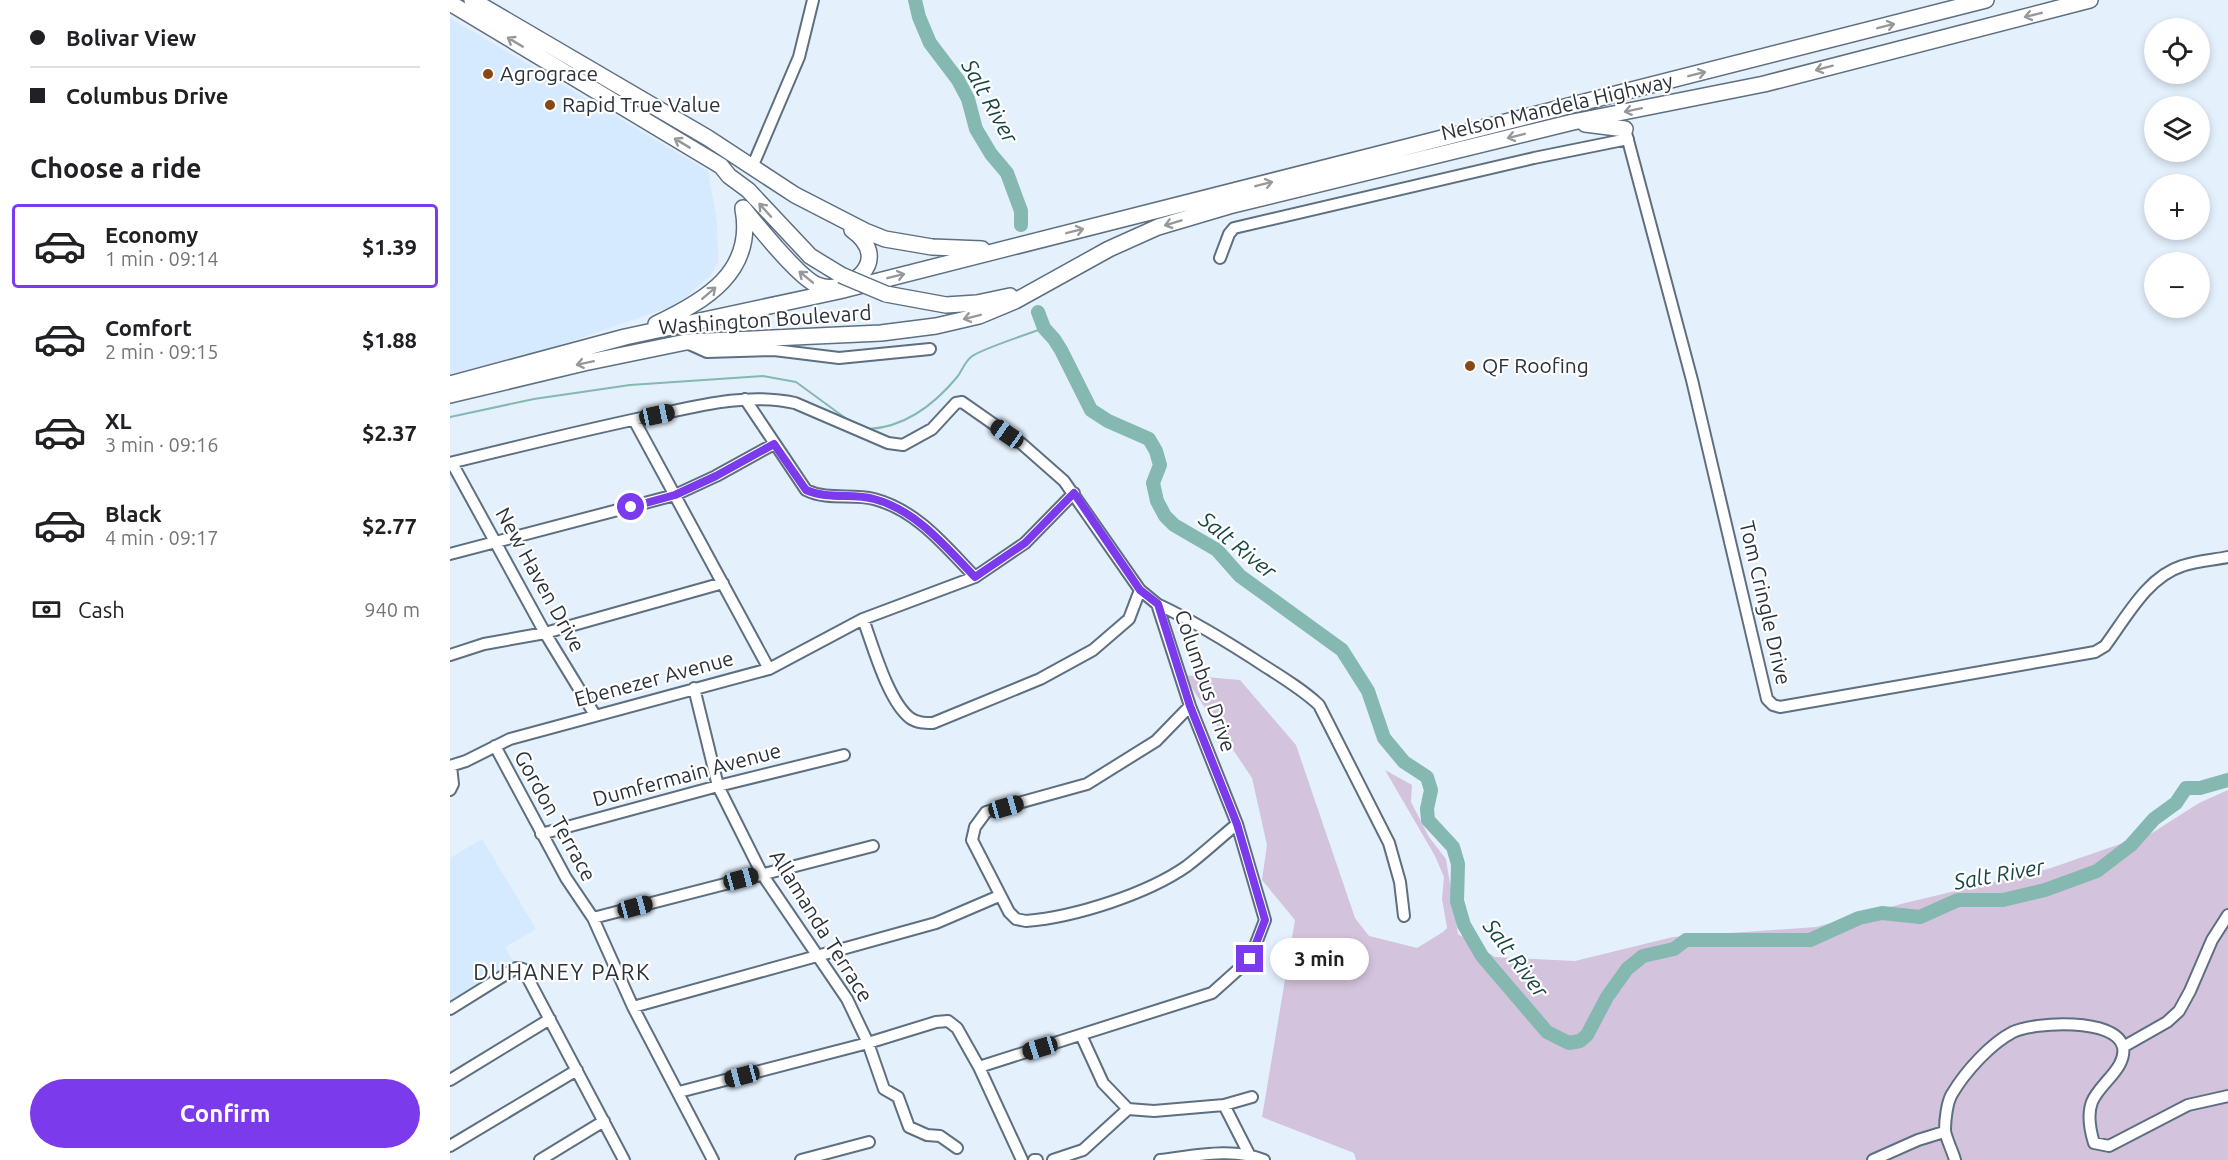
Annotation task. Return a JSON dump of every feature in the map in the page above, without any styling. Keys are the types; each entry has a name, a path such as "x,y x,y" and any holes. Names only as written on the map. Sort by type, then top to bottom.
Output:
{"highway":[{"path":"472,0 539,48 722,166 736,188 746,224 743,247 737,264 707,296 698,302 625,337"},
{"name":"Nelson Mandela Highway","path":"1018,245 1986,0"},
{"name":"Nelson Mandela Highway","path":"1043,284 1109,249 1158,227 1228,206 1573,122 1764,84 2090,0"},
{"path":"450,3 539,48 753,165 795,195 865,231 885,239 932,247 976,250 1018,245"},
{"path":"1573,122 1627,134"},
{"path":"729,176 748,190 810,256 841,275 886,294 946,305 977,303 1011,296 1043,284"},
{"path":"743,208 782,254 802,273 817,285 831,287 847,283 864,272 871,254 862,237 831,213"},
{"name":"Washington Boulevard","path":"450,384 625,337 839,291 1018,245"},
{"name":"Washington Boulevard","path":"450,394 686,342 881,333 936,326 992,312 1043,284"}],"street":[{"path":"753,165 799,57 813,0"},
{"path":"1220,258 1229,234 1234,228 1627,134"},
{"name":"Tom Cringle Drive","path":"1627,134 1692,380 1767,699 1773,705 1780,707 2095,652 2105,646 2148,589 2165,574 2181,566 2228,557"},
{"path":"686,342 707,352 774,350 839,358 930,349"},
{"path":"745,399 806,490 813,494 835,497 873,498 904,511 936,536 975,577"},
{"name":"Columbus Drive","path":"451,463 701,405 745,399 795,403 888,443 903,445 932,429 956,403 962,402 1022,444 1064,481 1140,590 1158,604 1190,706 1237,824 1265,920 1250,959 1212,993 979,1067"},
{"path":"634,420 769,669"},
{"path":"450,554 675,495 716,476 774,444"},
{"name":"New Haven Drive","path":"451,463 544,633 595,715"},
{"name":"Ebenezer Avenue","path":"451,766 510,739 769,669 863,619 975,577 1025,543 1074,493"},
{"path":"450,655 484,644 544,633 723,583"},
{"path":"863,619 891,694 910,718 921,723 933,723 1040,679 1092,650 1129,619 1140,590"},
{"path":"1158,604 1190,619 1240,649 1307,693 1319,705 1389,843 1400,882 1404,916"},
{"name":"Allamanda Terrace","path":"694,688 718,786 762,874 848,999 868,1043 884,1089 898,1097 909,1127 927,1136 940,1136 957,1148"},
{"path":"1190,706 1156,741 1087,784 986,812 979,818 972,840 1009,912 1016,919 1026,921 1093,907 1149,888 1186,866 1237,824"},
{"name":"Gordon Terrace","path":"495,746 566,878 593,918 633,1007 713,1160"},
{"name":"Dumfermain Avenue","path":"541,834 844,755"},
{"path":"450,790 453,784 451,766"},
{"path":"593,918 873,846"},
{"path":"633,1007 936,923 999,896"},
{"path":"2123,1047 2167,1022 2179,1011 2212,940 2228,915"},
{"path":"450,1009 516,968 523,969 624,1160"},
{"path":"450,1080 550,1019"},
{"path":"679,1092 868,1043 936,1022 948,1022 957,1028 979,1067 1022,1160"},
{"path":"1955,1160 1944,1132 1951,1096 1981,1056 2014,1031 2059,1023 2099,1027 2118,1038 2123,1047 2122,1059 2092,1102 2089,1127 2094,1143 2109,1146 2188,1105 2228,1096"},
{"path":"1081,1035 1103,1083 1128,1109 1154,1111 1224,1105 1252,1097"},
{"path":"450,1146 577,1070"},
{"path":"1224,1105 1248,1154"},
{"path":"1053,1160 1083,1150 1128,1109"},
{"path":"540,1160 604,1121"},
{"path":"1874,1160 1918,1140 1944,1132"},
{"path":"801,1160 869,1142"},
{"path":"1160,1160 1219,1154 1248,1154 1264,1160"}],"shaded area":[{"path":"450,18 708,171 717,222 718,261 711,275 676,305 450,383"},
{"path":"1183,675 1240,680 1296,745 1355,918 1369,936 1417,948 1447,928 1442,899 1444,877 1435,856 1385,770 1412,785 1411,802 1429,837 1446,859 1458,934 1495,957 1575,961 1673,937 1816,927 2048,869 2152,833 2199,803 2228,790 2228,1160 1356,1160 1354,1153 1262,1117 1295,920 1262,880 1267,845 1252,778"},
{"path":"482,839 536,929 505,947 516,966 450,1006 450,858"}],"waterway":[{"name":"Salt River","path":"915,0 919,17 930,43 958,80 968,99 976,129 991,154 1007,173 1021,211 1021,225"},
{"name":"Salt River","path":"1038,312 1044,328 1061,350 1091,410 1108,421 1149,439 1160,465 1153,483 1157,501 1165,516 1174,525 1217,550 1240,576 1342,650 1368,691 1384,738 1404,762 1427,777 1431,790 1427,809 1428,820 1453,847 1458,864 1457,901 1464,925 1482,956 1547,1032 1569,1043 1580,1041 1587,1035 1607,997 1627,969 1643,956 1674,949 1686,940 1810,940 1859,918 1882,913 1920,917 1958,900 2003,900 2045,890 2097,871 2131,845 2154,819 2176,803 2186,788 2200,788 2228,780"},
{"path":"869,429 895,424 929,405 958,376 967,361 976,354 1044,328"},
{"path":"450,417 534,399 630,385 763,376 796,382 848,420"}],"place":[{"name":"Agrograce","path":"488,74"},
{"name":"Rapid True Value","path":"550,105"},
{"name":"QF Roofing","path":"1470,366"}],"district":[{"name":"DUHANEY PARK","path":"562,972"}],"route":[{"path":"631,507 675,495 716,476 774,444 806,490 813,494 835,497 873,498 904,511 936,536 975,577 1025,543 1074,493 1140,590 1158,604 1190,706 1237,824 1265,920 1250,959"}]}
